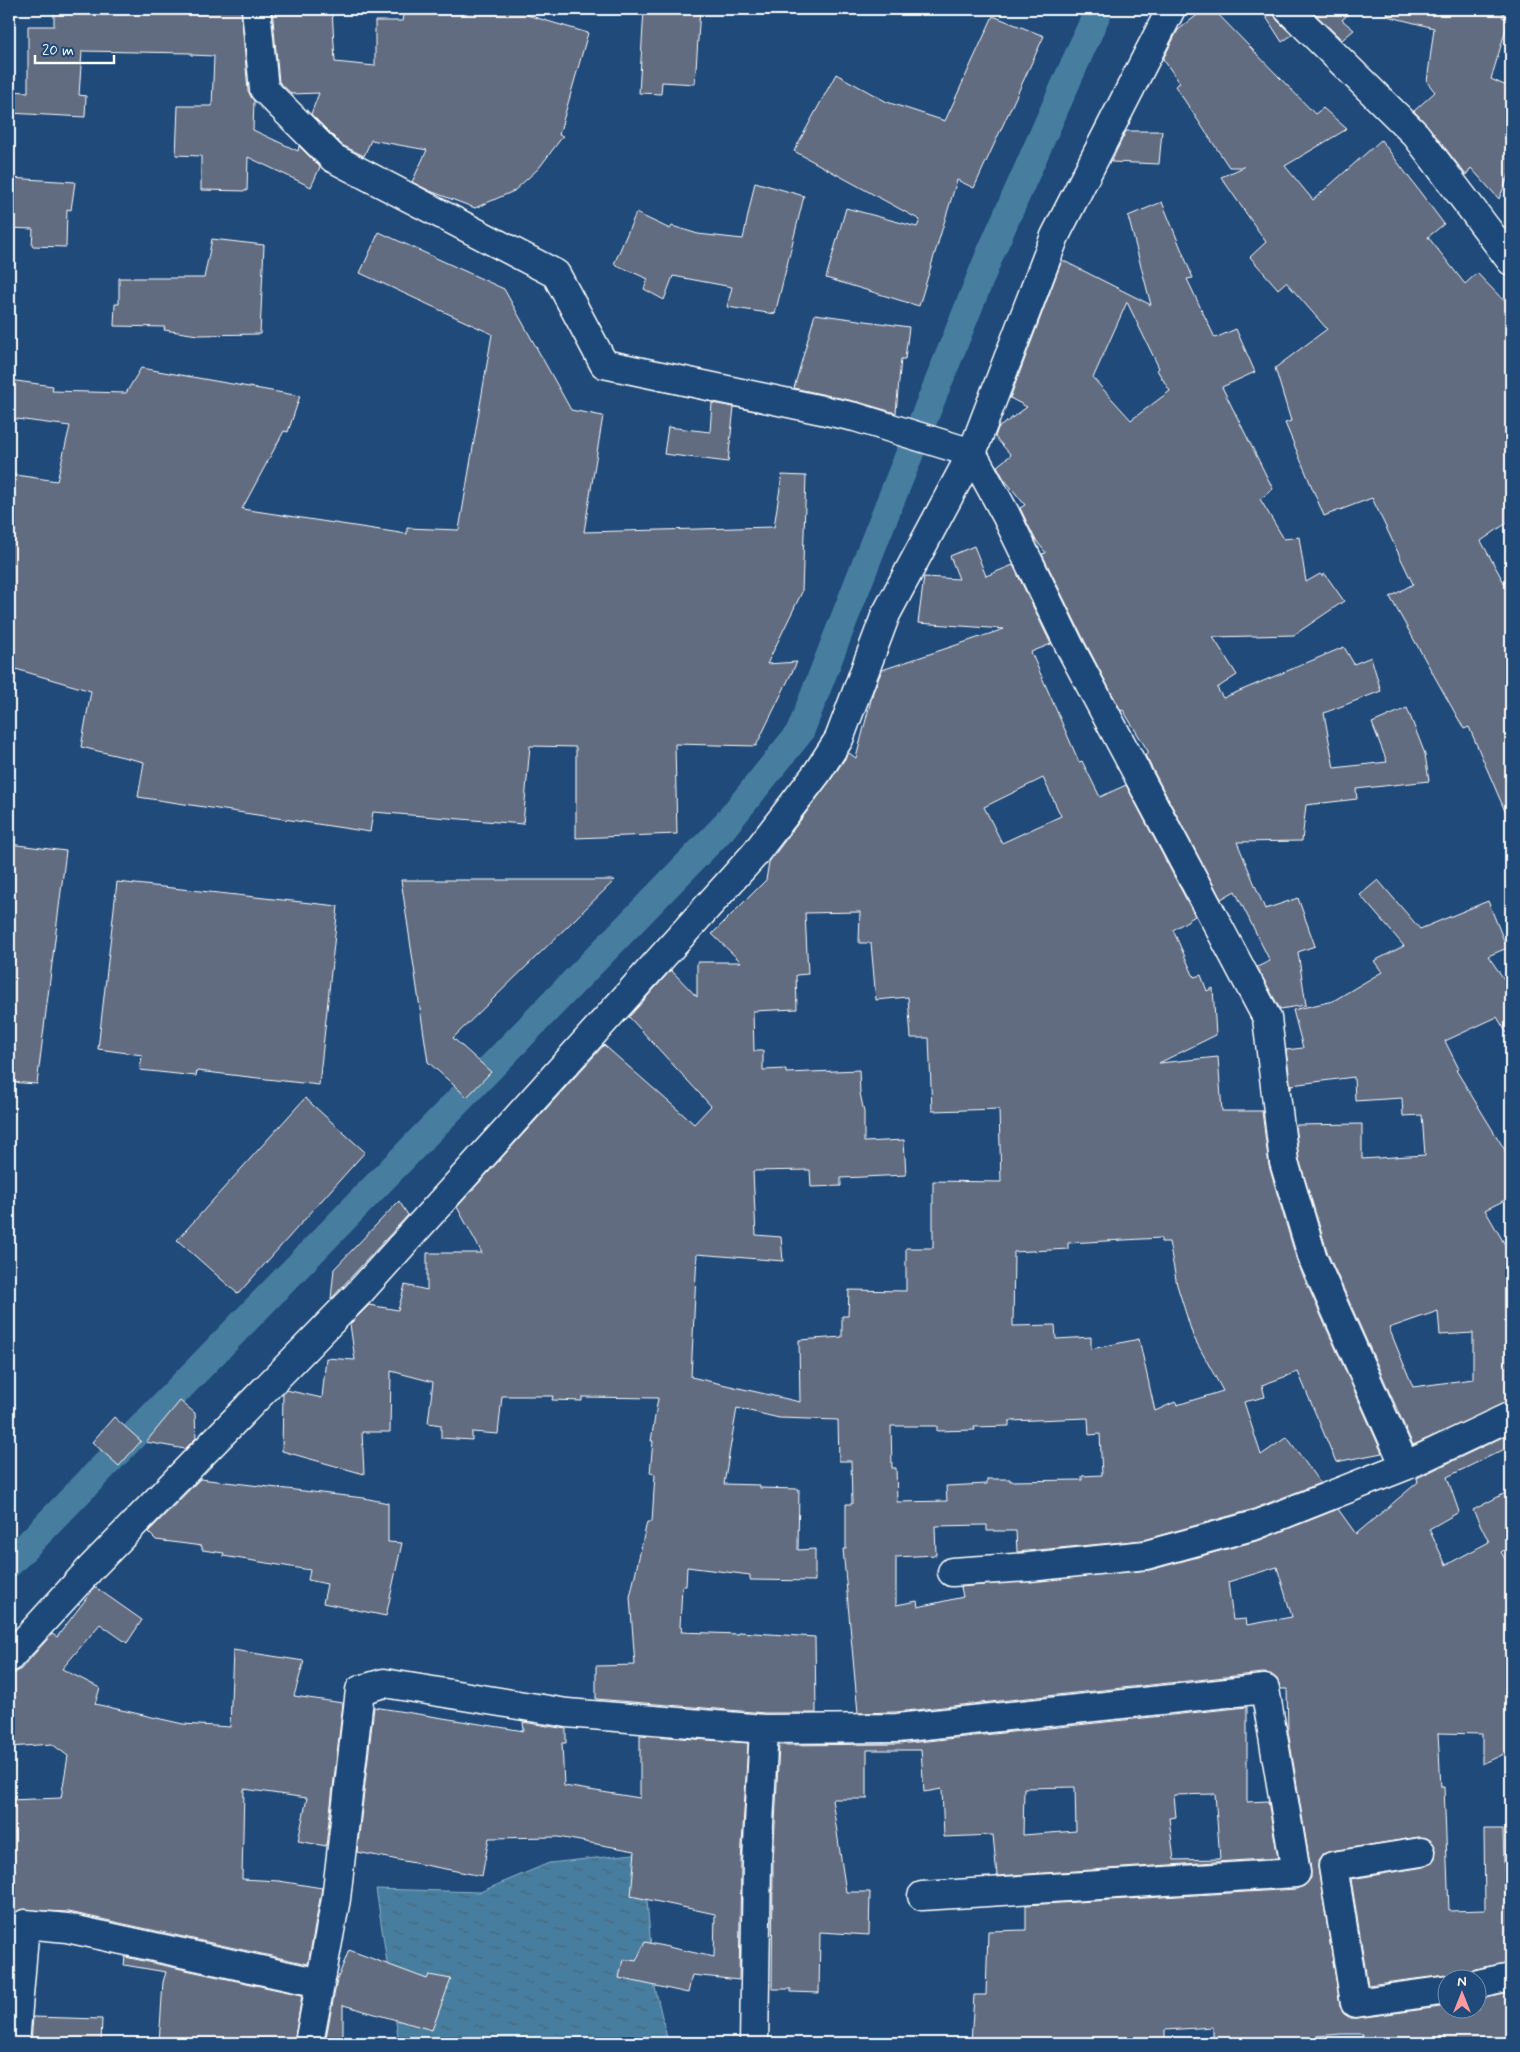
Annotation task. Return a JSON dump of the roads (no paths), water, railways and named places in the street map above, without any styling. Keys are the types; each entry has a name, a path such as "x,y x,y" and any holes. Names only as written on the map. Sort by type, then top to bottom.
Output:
{"street":[{"path":"256,9 264,89 333,158 556,274 604,364 855,417 972,454 1006,515 1075,657 1267,1018 1284,1162 1313,1259 1405,1466"},
{"path":"9,1658 91,1568 358,1294 754,855 817,773 839,739 886,614 972,454 1055,236 1171,9"},
{"path":"1288,9 1416,135 1511,262"},
{"path":"952,1572 1030,1567 1146,1555 1256,1525 1405,1466 1511,1416"},
{"path":"309,2043 336,1899 360,1690 384,1683 567,1713 764,1729 897,1728 1265,1689 1296,1873 922,1896"},
{"path":"754,2043 757,1862 764,1729"},
{"path":"1420,1852 1333,1866 1356,2003 1438,1991"},
{"path":"15,2043 25,1924 67,1928 320,1983"},
{"path":"1488,1982 1511,1977"}],"water":[{"path":"643,1853 654,1983 668,2042 399,2043 376,1889 480,1892 549,1863"}],"waterway":[{"path":"9,1564 722,829 800,732 990,254 1099,9"}]}
